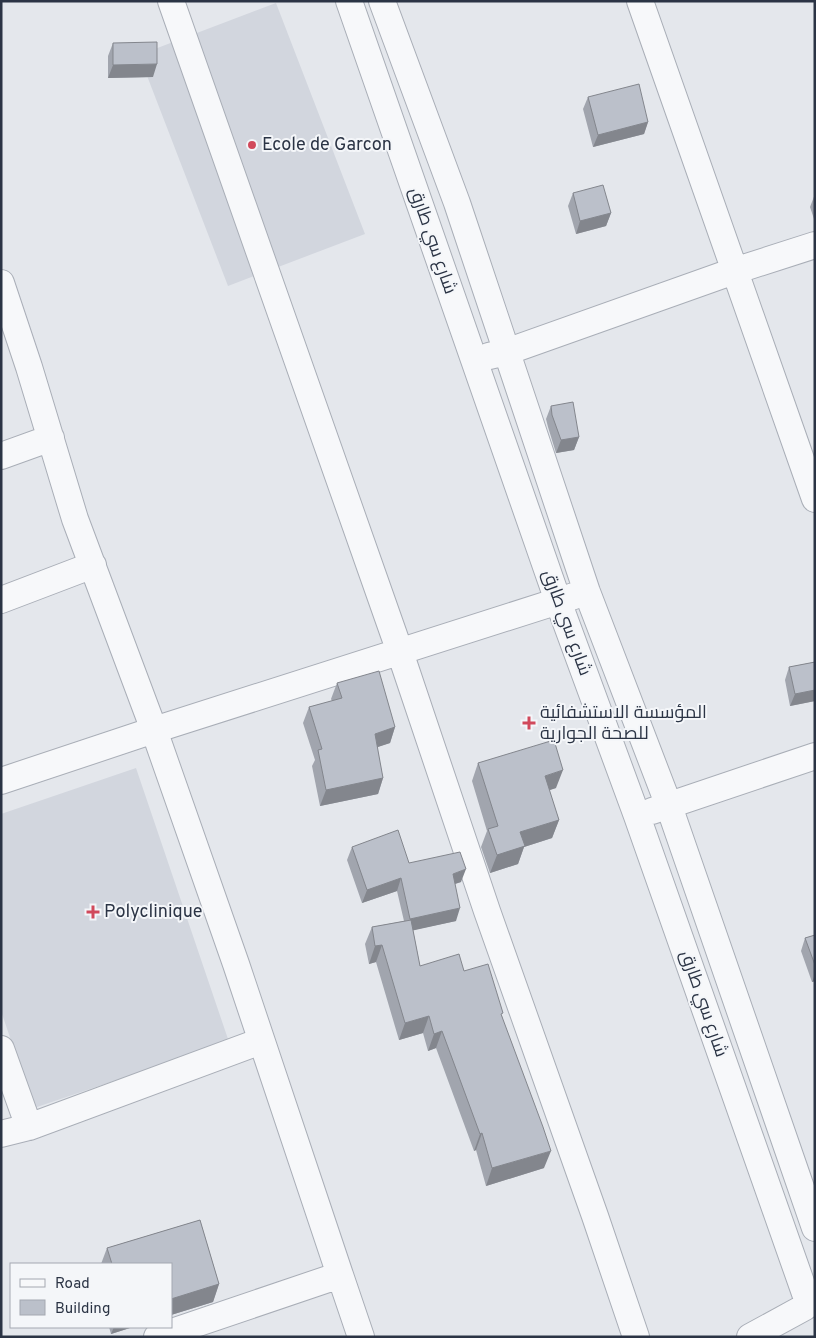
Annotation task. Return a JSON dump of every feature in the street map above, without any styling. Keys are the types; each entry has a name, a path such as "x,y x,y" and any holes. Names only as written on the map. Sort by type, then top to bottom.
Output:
{"street":[{"path":"170,1 400,652 487,912 636,1337"},
{"name":"شارع سي طارق","path":"349,1 558,601 637,816 811,1306"},
{"name":"شارع سي طارق","path":"382,1 457,203 587,592 669,806 815,1228"},
{"path":"640,1 815,499"},
{"path":"474,360 506,352 815,244"},
{"path":"1,283 75,518 154,730 236,964 361,1337"},
{"path":"1,456 51,438"},
{"path":"1,600 93,565"},
{"path":"1,781 154,730 587,592"},
{"path":"637,816 815,756"},
{"path":"1,1134 29,1127 261,1041"},
{"path":"1,1049 29,1127"},
{"path":"157,1337 340,1275"},
{"path":"750,1337 777,1330 811,1306"}],"shaded area":[{"name":"Ecole de Garcon","path":"276,3 365,234 228,286 139,55"},
{"name":"Polyclinique","path":"136,768 229,1042 34,1108 1,1011 1,814"}],"building":[{"path":"157,42 157,64 113,65 113,43"},
{"path":"639,84 648,122 598,135 588,97"},
{"path":"603,185 611,213 580,221 573,193"},
{"path":"573,402 579,437 561,440 552,415 551,406"},
{"path":"815,662 815,690 795,694 789,667"},
{"path":"379,671 395,727 375,734 383,778 326,790 318,750 322,749 309,707 342,698 337,683"},
{"path":"554,740 563,770 545,776 559,820 520,832 525,846 497,855 488,829 498,826 478,763"},
{"path":"398,830 409,863 460,852 466,869 453,874 460,908 410,919 401,878 367,890 352,847"},
{"path":"411,920 420,966 459,954 464,971 488,964 503,1013 501,1014 551,1151 492,1168 482,1133 480,1134 442,1031 434,1034 429,1016 405,1023 382,945 375,946 372,927"},
{"path":"815,935 815,965 805,938"},
{"path":"200,1220 219,1284 172,1299 172,1263 112,1263 107,1248"}],"place":[{"name":"Ecole de Garcon","path":"252,145"},
{"name":"المؤسسة الاستشفائية للصحة الجوارية","path":"529,723"},
{"name":"Polyclinique","path":"93,912"}]}
